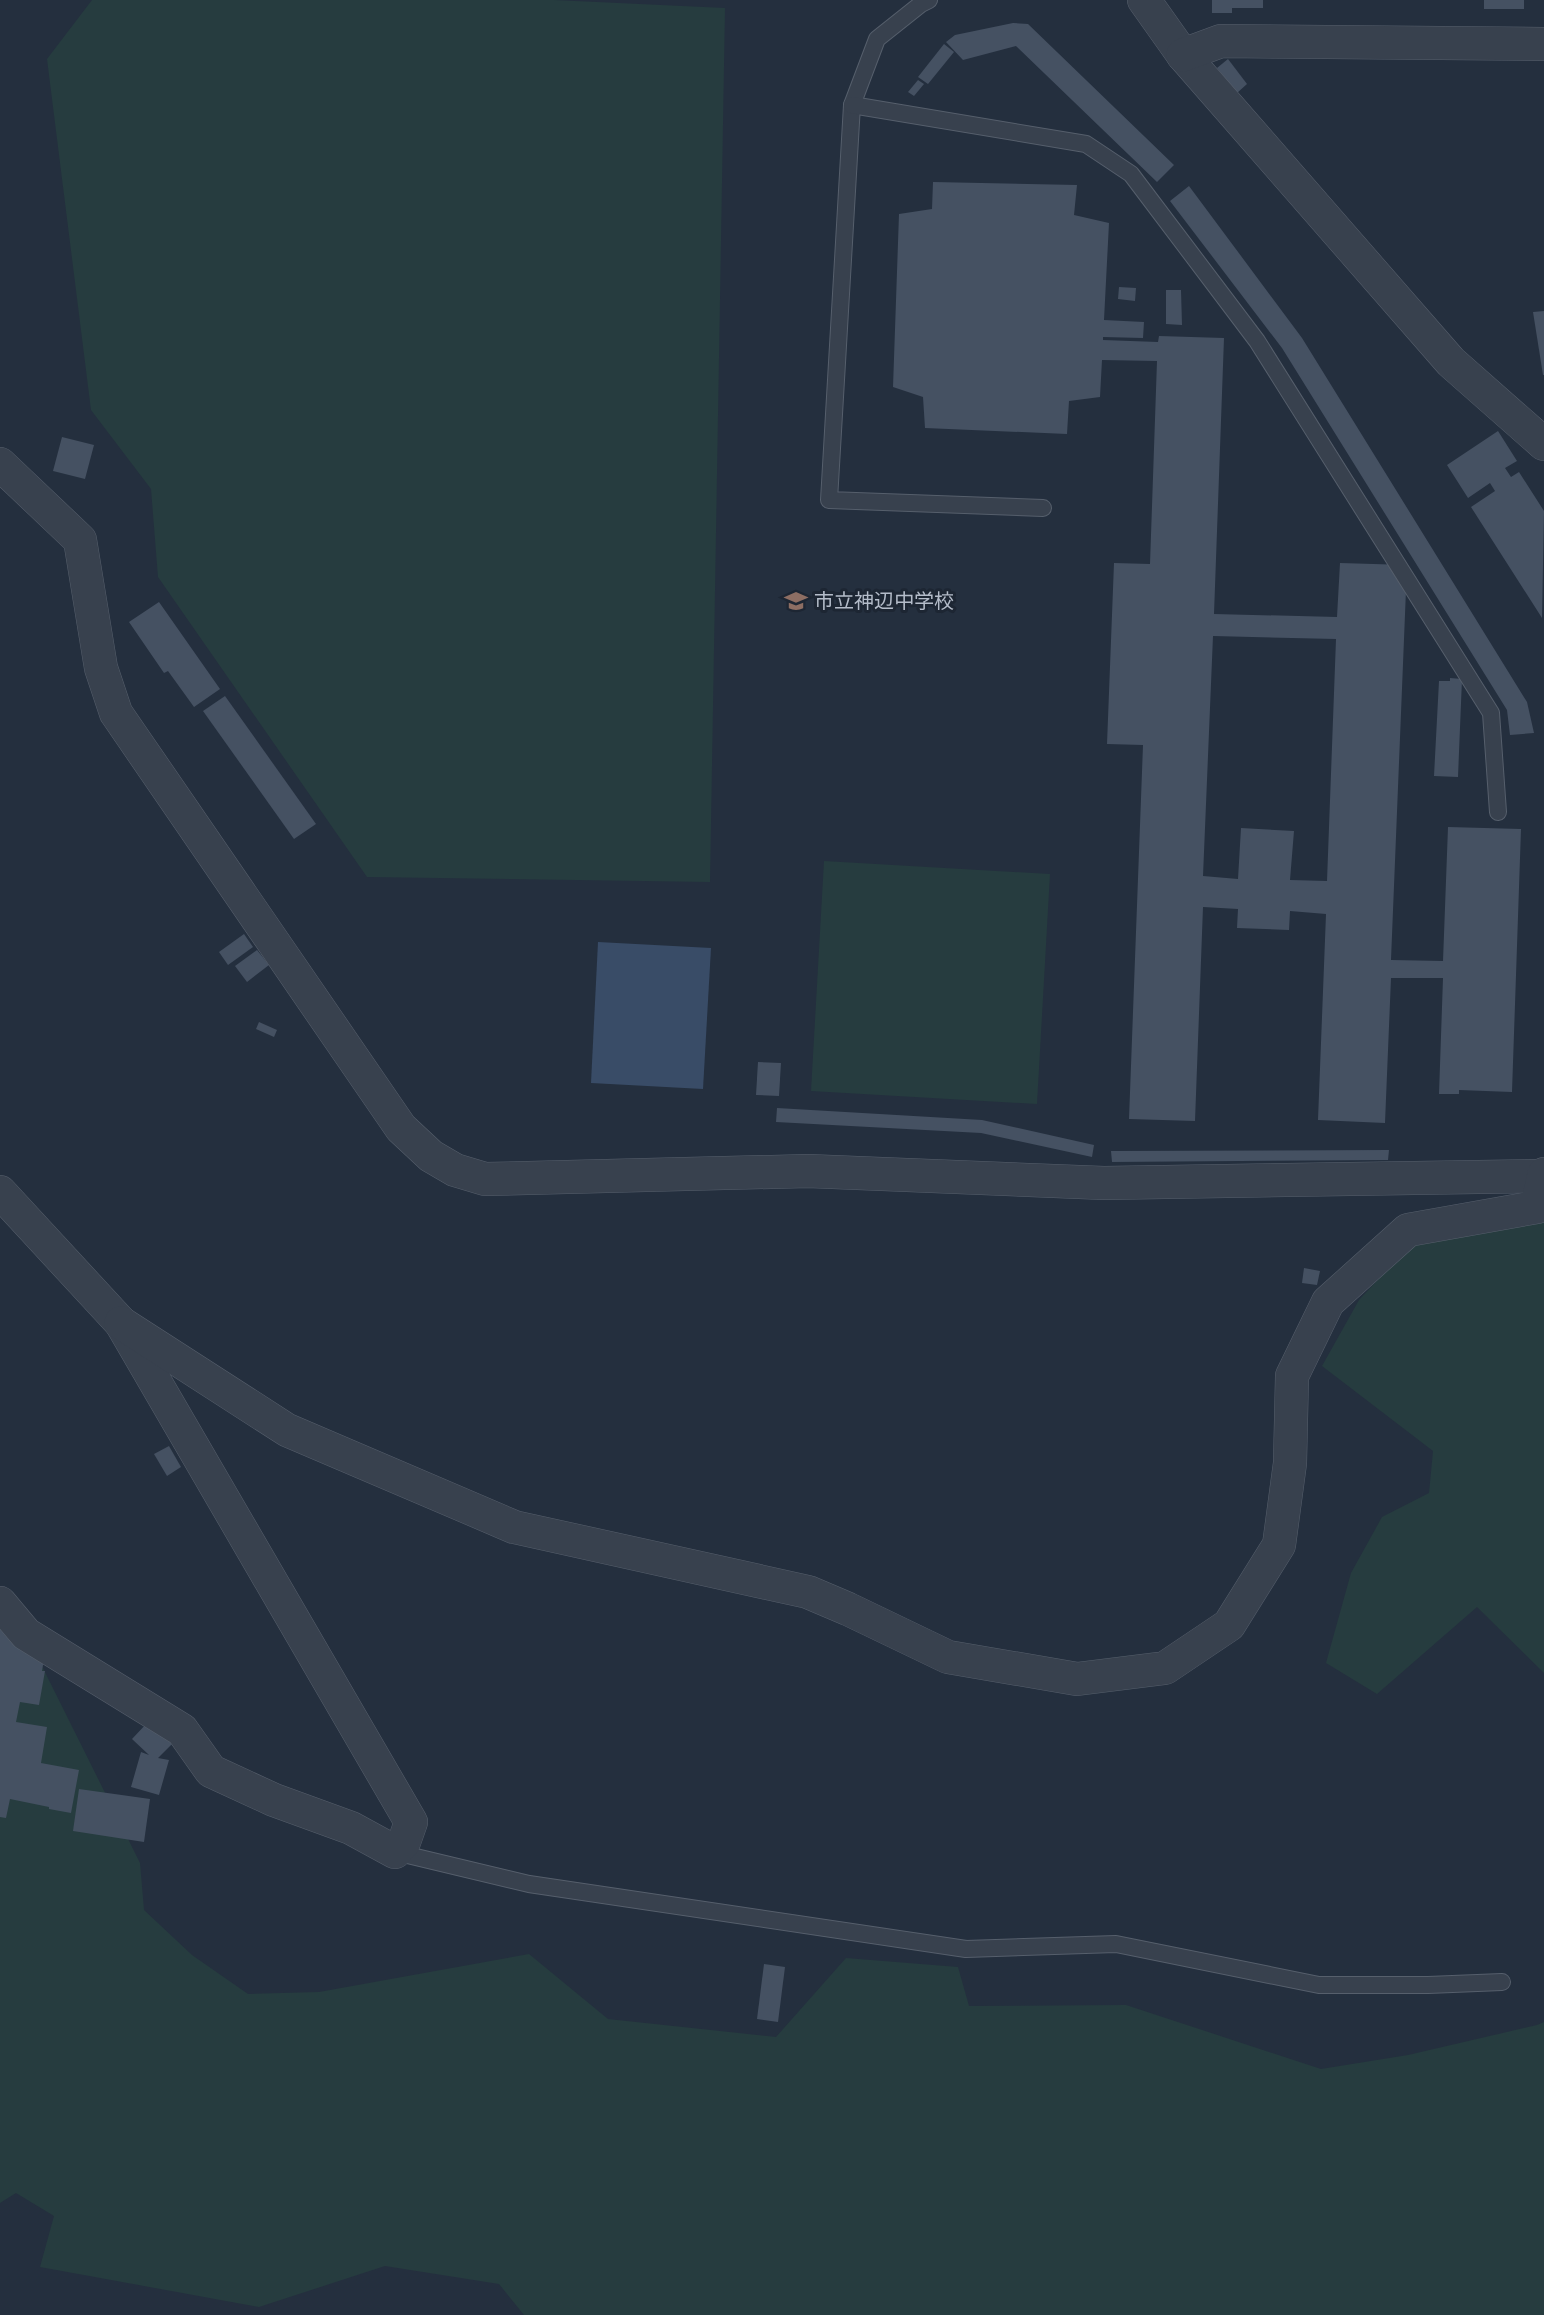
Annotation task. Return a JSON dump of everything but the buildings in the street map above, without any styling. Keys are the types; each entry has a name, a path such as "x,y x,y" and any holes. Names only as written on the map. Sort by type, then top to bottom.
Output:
{"street":[{"path":"1144,0 1184,55 1451,362 1544,444"},
{"path":"1184,55 1221,41 1544,44"},
{"path":"0,464 80,540 101,668 116,713 401,1128 431,1156 455,1170 485,1179 808,1171 1104,1183 1544,1175 1537,1207 1408,1230 1328,1302 1292,1376 1290,1463 1279,1545 1229,1625 1165,1668 1077,1679 948,1657 808,1592 514,1527 287,1430 121,1323"},
{"path":"0,1192 121,1323 411,1821 404,1842 395,1852 351,1828 274,1800 211,1771 182,1730 26,1634 0,1602"}],"lane":[{"path":"929,0 877,39 852,105 830,500 1043,508"},
{"path":"852,105 1086,144 1131,174 1257,341 1491,713 1498,812"},
{"path":"395,1852 529,1884 966,1949 1116,1944 1319,1985 1502,1982"}],"green space":[{"path":"92,0 554,0 725,8 710,882 367,877 158,577 151,489 91,410 47,59"},
{"path":"824,861 1050,874 1037,1104 811,1091"},
{"path":"1544,1207 1544,1673 1477,1607 1377,1694 1326,1663 1351,1573 1382,1517 1429,1493 1433,1451 1322,1366 1359,1300 1414,1241"},
{"path":"0,1603 26,1634 140,1863 144,1910 192,1955 248,1994 319,1992 529,1954 608,2019 776,2037 846,1958 958,1967 969,2006 1126,2005 1321,2069 1408,2055 1544,2022 1544,2315 524,2315 499,2284 385,2266 259,2307 40,2267 54,2216 16,2193 0,2203"}],"water":[{"path":"598,942 711,948 703,1089 591,1083"}],"place":[{"name":"市立神辺中学校","path":"796,601"}]}
